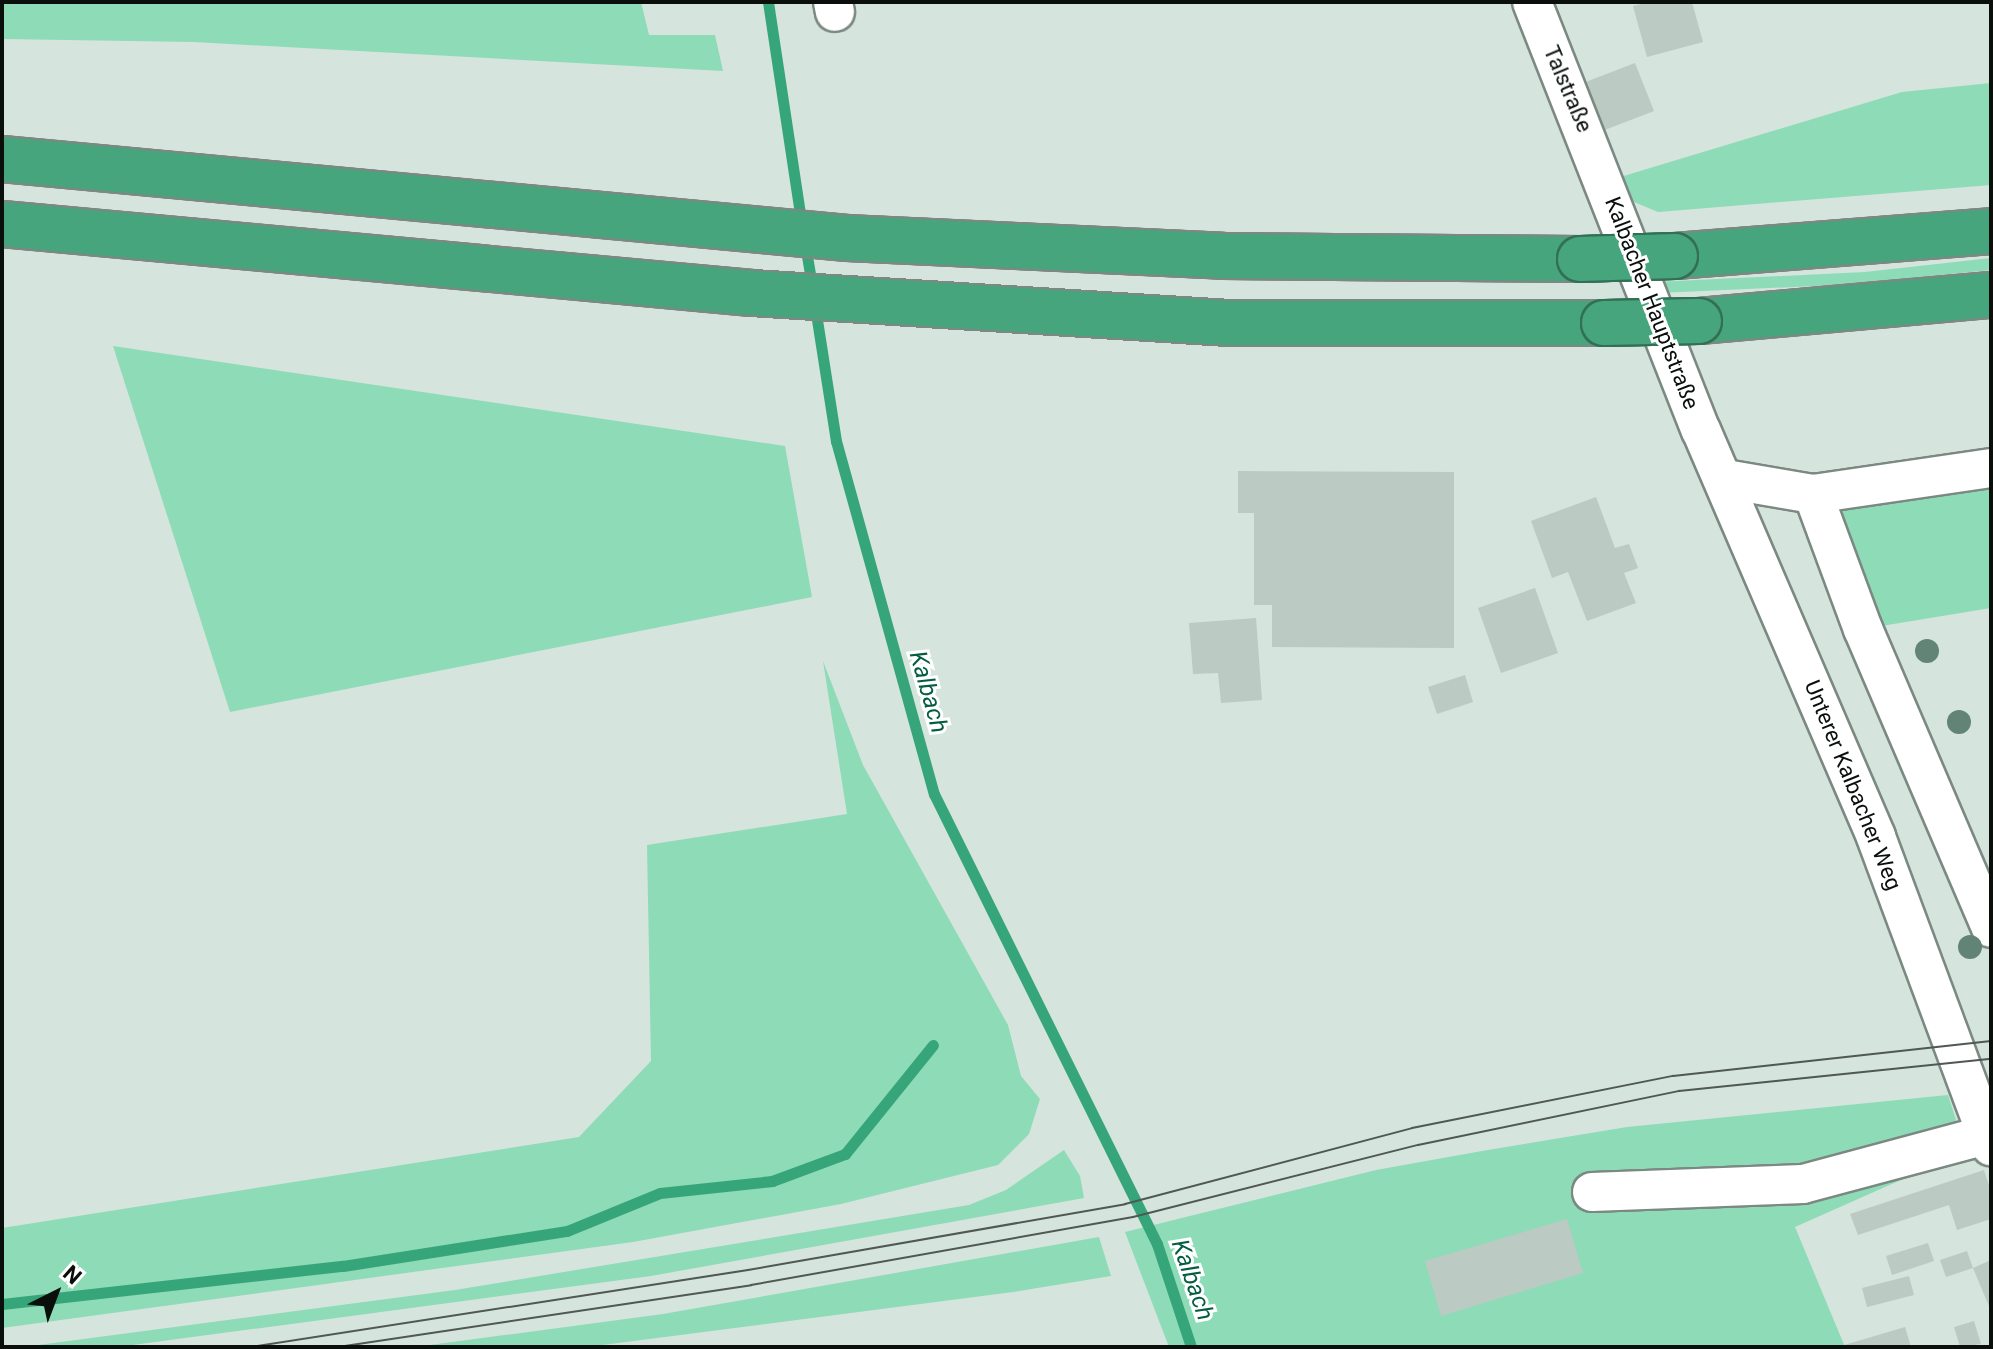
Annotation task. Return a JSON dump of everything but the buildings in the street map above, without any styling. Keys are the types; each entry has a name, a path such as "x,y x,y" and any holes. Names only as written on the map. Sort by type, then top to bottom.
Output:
{"highway":[{"path":"2,159 847,238 1223,256 1580,259 1675,256 1991,231"},
{"path":"2,224 752,293 1227,323 1699,321 1991,295"}],"street":[{"name":"Talstraße","path":"1532,2 1604,175"},
{"name":"Kalbacher Hauptstraße","path":"1604,175 1701,430"},
{"name":"Unterer Kalbacher Weg","path":"1701,430 1725,479 1876,837 1988,1140"},
{"path":"1725,479 1813,494 1991,468"},
{"path":"1813,494 1863,629 1991,928"},
{"path":"1592,1192 1803,1184 1988,1140"}],"green space":[{"path":"2,2 641,2 649,35 715,35 723,71 194,42 2,39"},
{"path":"1991,83 1991,185 1658,212 1622,197 1617,178 1902,92"},
{"path":"1991,258 1991,270 1839,285 1659,293 1655,282 1865,272"},
{"path":"113,346 785,446 812,597 230,712"},
{"path":"1991,468 1991,608 1863,629 1813,494"},
{"path":"823,661 863,765 1008,1025 1021,1076 1040,1099 1029,1134 998,1165 841,1204 633,1242 2,1328 2,1228 579,1137 651,1061 647,845 847,814"},
{"path":"1948,1095 1966,1151 1795,1227 1845,1347 1169,1347 1125,1232 1376,1170 1482,1151 1627,1127"},
{"path":"1064,1150 1080,1176 1084,1198 651,1276 118,1347 23,1347 455,1290 969,1205 1006,1190"},
{"path":"1099,1237 1111,1276 1013,1292 587,1347 415,1347 663,1314"}],"waterway":[{"name":"Kalbach","path":"768,2 802,227"},
{"name":"Kalbach","path":"805,244 812,286"},
{"name":"Kalbach","path":"815,307 836,441 934,794 1157,1244 1191,1347"},
{"path":"2,1304 343,1266 567,1231 660,1193 772,1181 845,1154 933,1045"}],"tram line":[{"path":"251,1347 748,1270 1125,1204 1412,1128 1673,1076 1991,1041"},
{"path":"338,1347 751,1285 1133,1217 1418,1145 1679,1091 1991,1059"}]}
